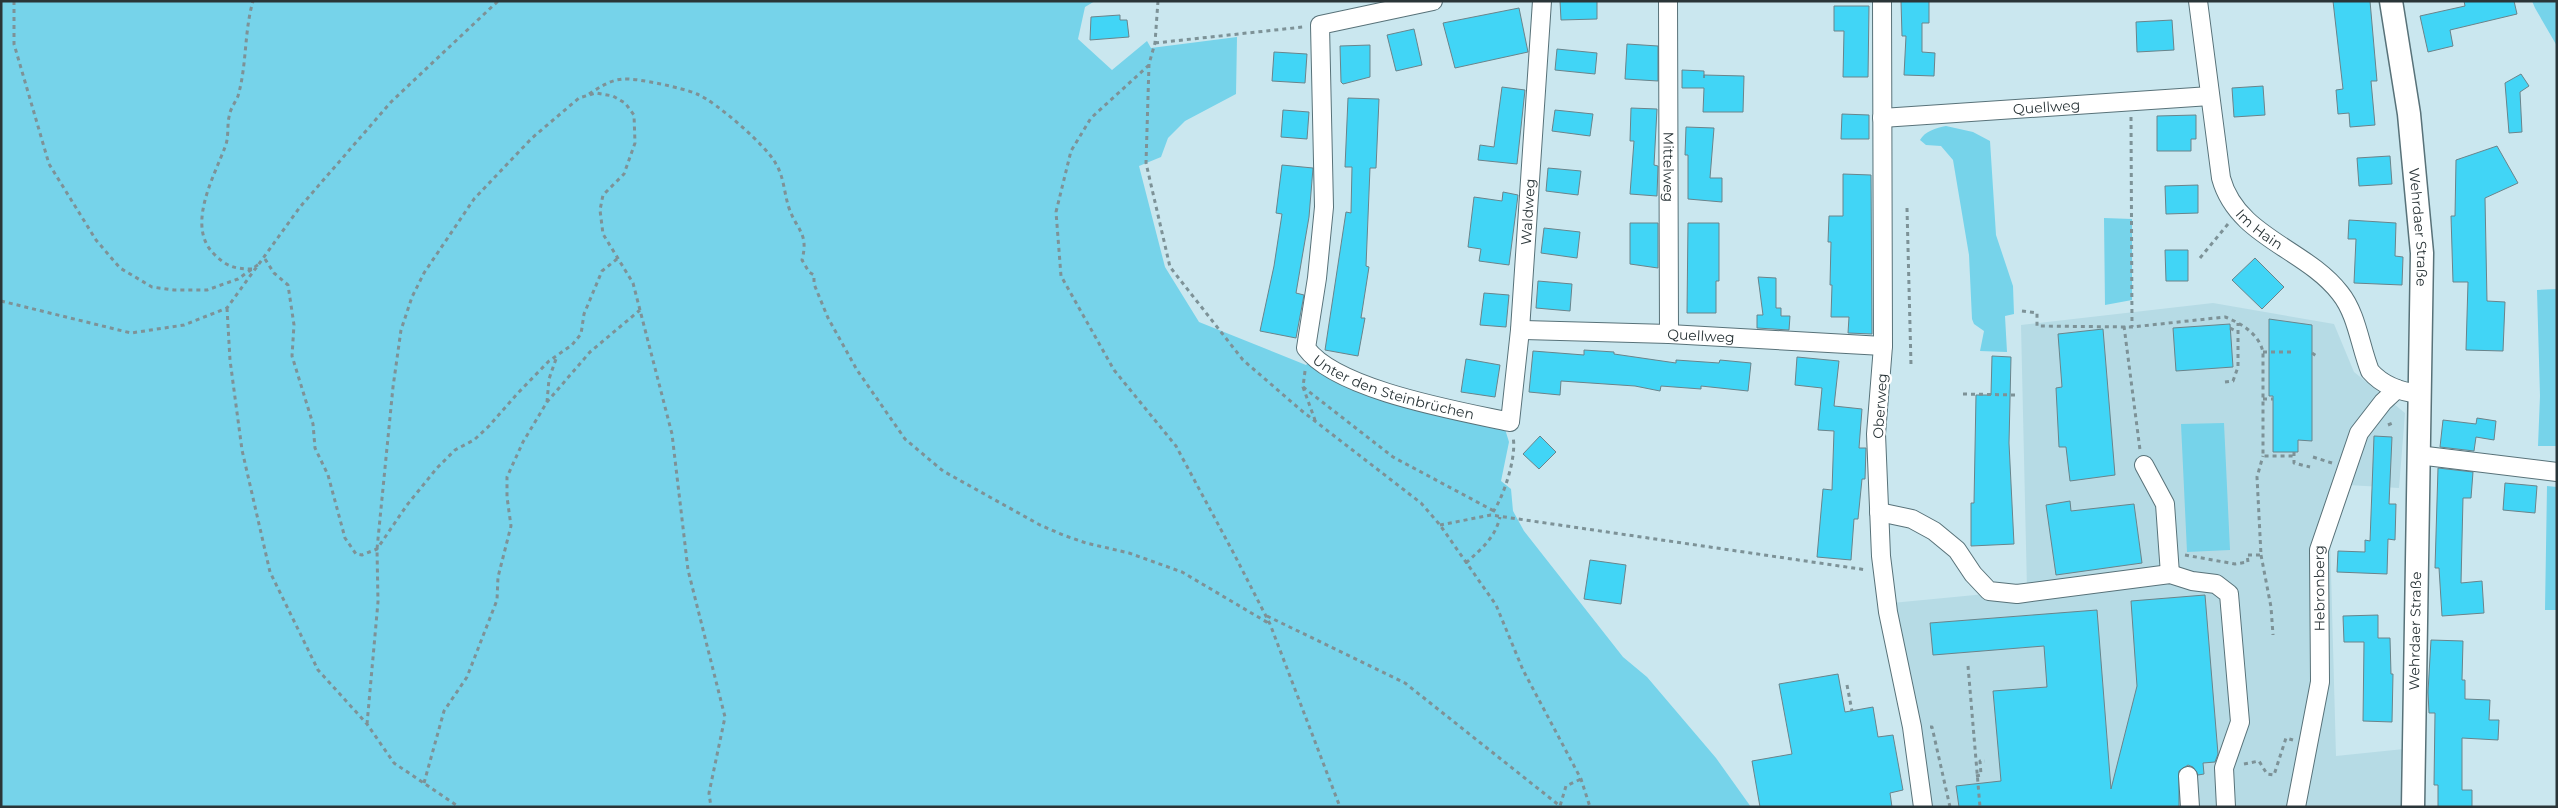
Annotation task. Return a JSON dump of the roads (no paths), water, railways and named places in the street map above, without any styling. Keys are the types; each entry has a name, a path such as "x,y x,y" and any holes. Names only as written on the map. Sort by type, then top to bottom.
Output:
{"main road":[{"name":"Wehrdaer Straße","path":"2391,1 2409,114 2420,223 2422,304 2413,807"}],"street":[{"path":"1356,10 1433,1"},
{"name":"Waldweg","path":"1510,422 1520,330 1542,1"},
{"name":"Mittelweg","path":"1668,1 1670,334"},
{"name":"Oberweg","path":"1882,1 1883,346 1876,434 1879,512 1883,572 1898,670 1912,727 1923,807"},
{"name":"Im Hain","path":"2198,1 2221,178 2226,194 2238,212 2250,224 2312,266 2341,294 2351,314 2370,371 2382,383 2397,389 2420,394"},
{"name":"Unter den Steinbrüchen","path":"1356,10 1320,25 1324,207 1317,278 1306,348 1312,356 1355,382 1433,406 1510,422"},
{"name":"Quellweg","path":"1882,118 2210,96"},
{"name":"Quellweg","path":"1520,330 1670,334 1883,346"},
{"name":"Hebronberg","path":"2296,807 2320,682 2319,550 2359,433 2383,402 2397,389"},
{"path":"2418,455 2557,472"},
{"path":"2144,465 2165,504 2170,574"},
{"path":"1879,512 1912,519 1934,531 1957,550 1972,574 1989,591 2017,594 2170,574 2192,581 2216,584 2229,594 2240,722 2224,768 2226,807"},
{"path":"2188,776 2190,807"}]}
